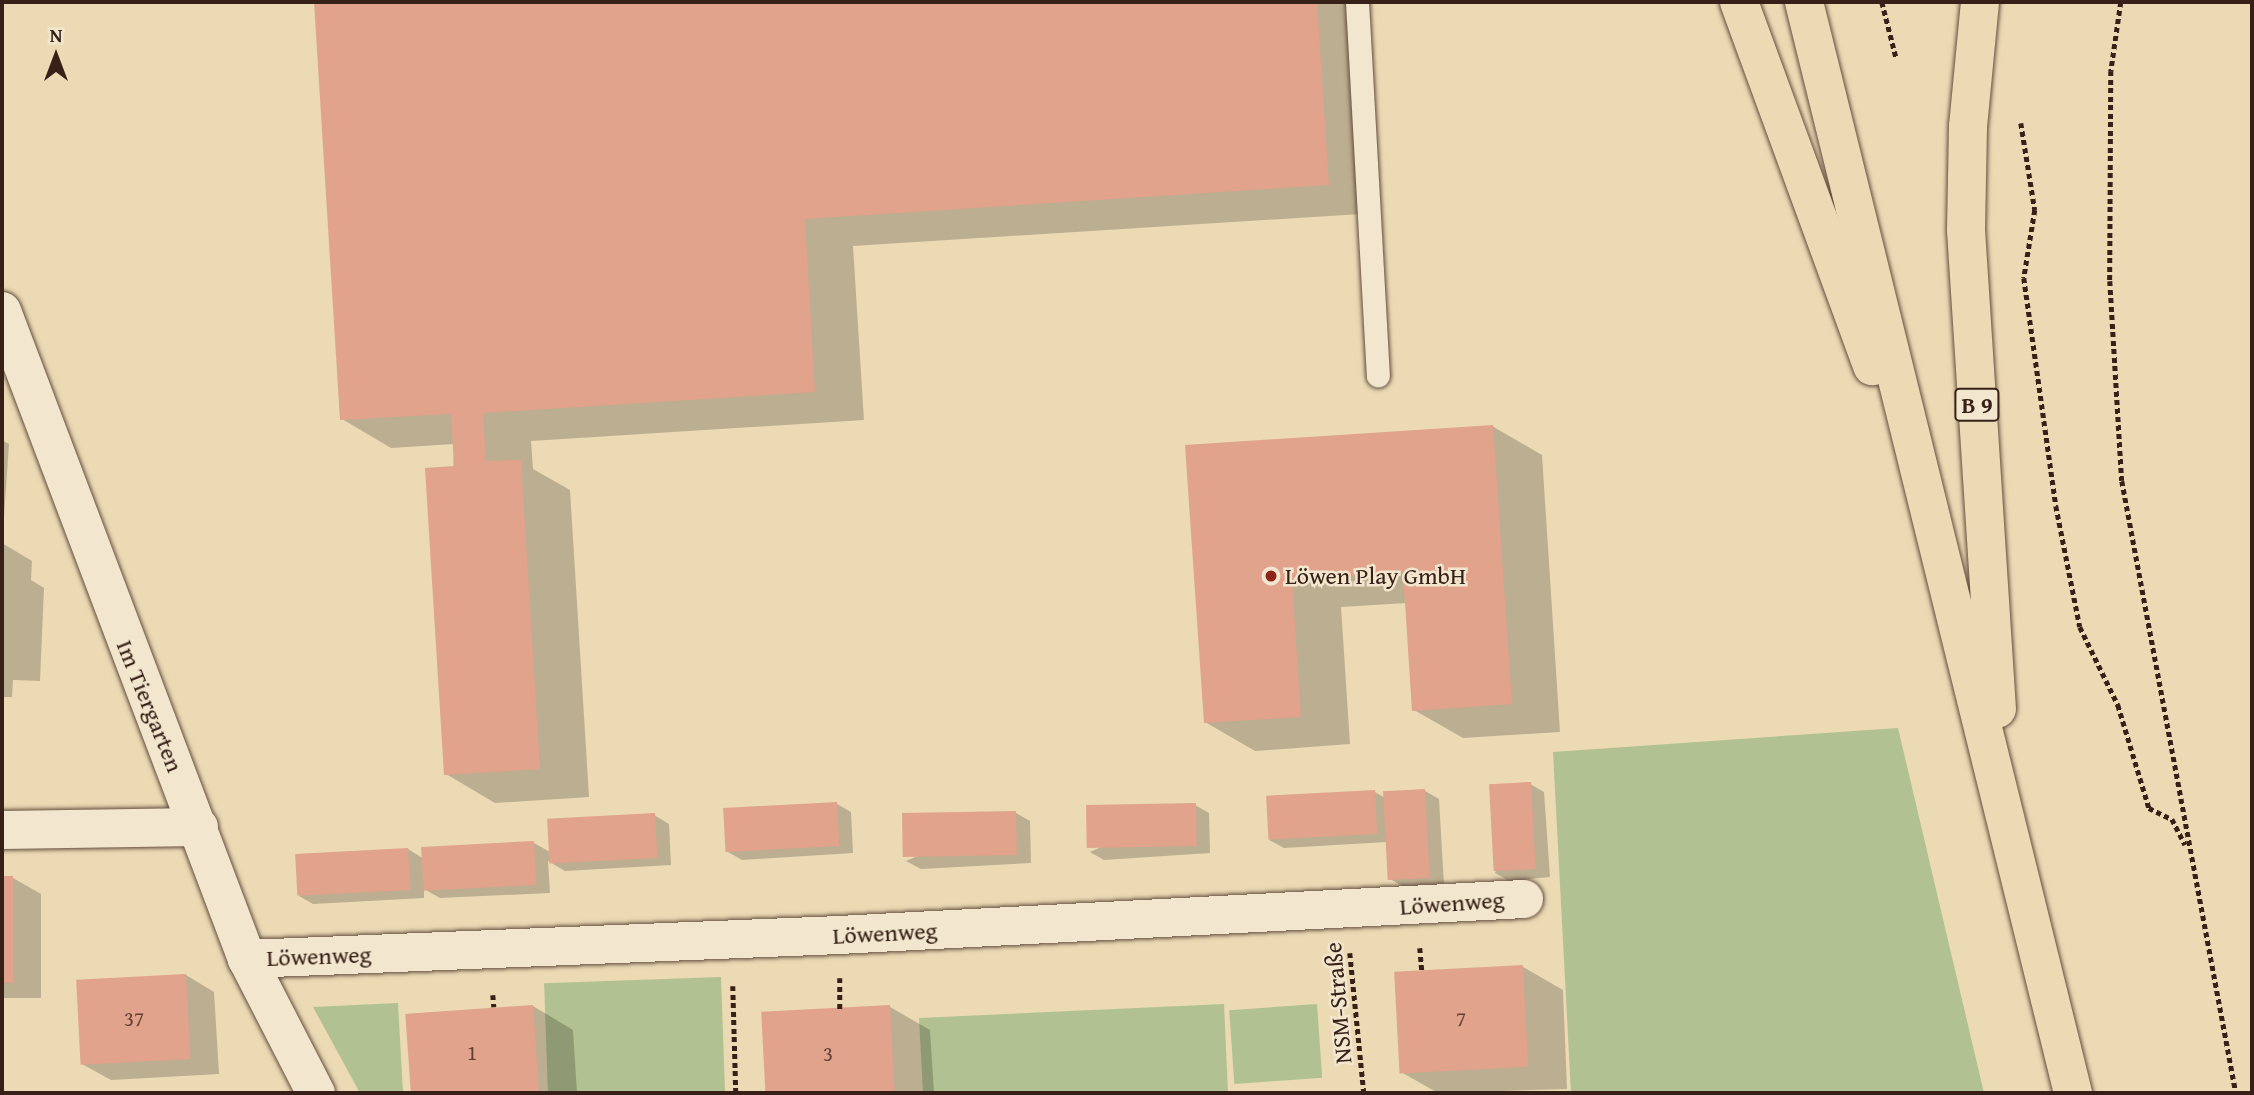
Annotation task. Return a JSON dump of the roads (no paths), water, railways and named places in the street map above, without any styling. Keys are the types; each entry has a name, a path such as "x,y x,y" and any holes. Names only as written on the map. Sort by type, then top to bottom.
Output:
{"highway":[{"name":"B 9","path":"1740,2 1940,552"},
{"name":"B 9","path":"1804,2 2073,1093"},
{"name":"B 9","path":"1980,2 1968,126 1966,230 2003,809"}],"street":[{"name":"Im Tiergarten","path":"2,311 247,959 316,1093"},
{"path":"2,830 199,827"},
{"name":"Löwenweg","path":"247,959 731,940 1524,899"}],"lane":[{"path":"1357,2 1378,375"}],"place":[{"name":"Löwen Play GmbH","path":"1271,576"}]}
